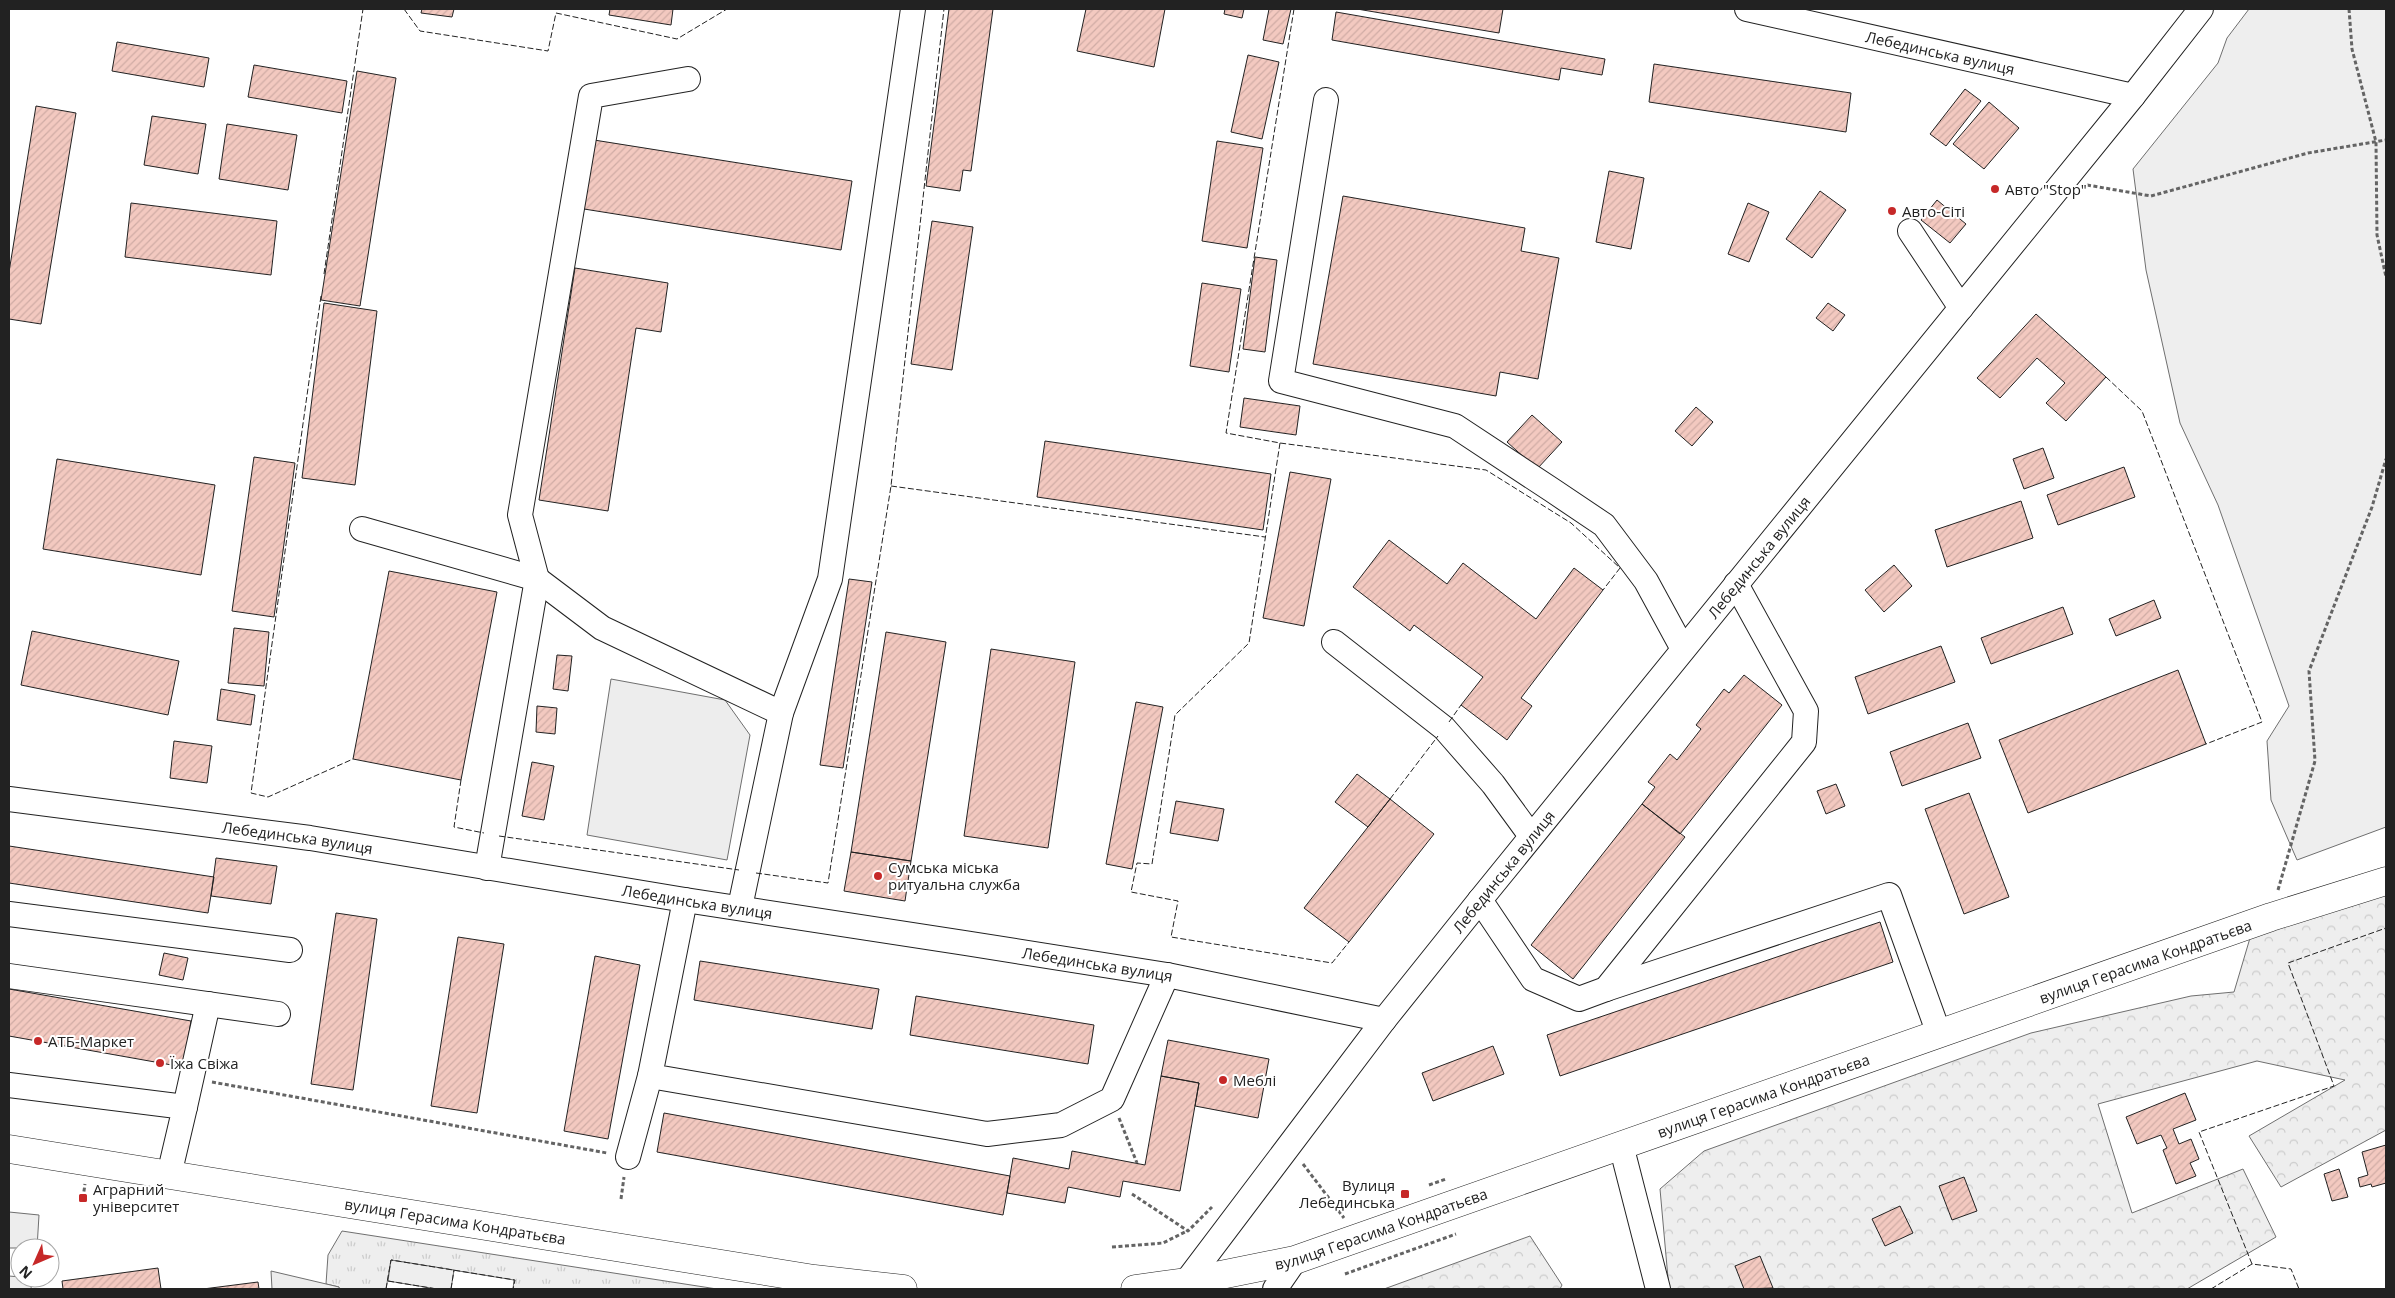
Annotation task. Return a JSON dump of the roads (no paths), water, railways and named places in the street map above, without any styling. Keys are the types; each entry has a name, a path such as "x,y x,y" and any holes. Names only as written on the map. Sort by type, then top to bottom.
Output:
{"main road":[{"name":"вулиця Герасима Кондратьєва","path":"1134,1289 1186,1282 1295,1260 2271,917 2386,881"},
{"name":"вулиця Герасима Кондратьєва","path":"9,1149 814,1284 903,1289"}],"street":[{"path":"740,907 781,713 830,580 913,9"},
{"name":"Лебединська вулиця","path":"1747,9 2133,96"},
{"name":"Лебединська вулиця","path":"1186,1282 1384,1020 1531,836 2133,96 2201,9"},
{"path":"487,868 536,579 520,515 591,96 688,79"},
{"path":"1326,100 1281,381 1455,426 1552,490 1604,525 1646,581 1683,649"},
{"path":"1910,231 1961,308"},
{"path":"362,529 536,579 602,628 781,713"},
{"path":"1606,989 1804,742 1806,711 1736,584"},
{"path":"1334,642 1444,728 1493,784 1531,836"},
{"name":"Лебединська вулиця","path":"9,799 310,838 685,900 740,907 1167,976 1384,1020"},
{"path":"1480,900 1533,979 1578,999 1889,895 1939,1034"},
{"path":"628,1157 650,1076 685,900"},
{"path":"9,914 290,950"},
{"path":"9,976 278,1014"},
{"path":"650,1076 987,1134 1061,1125 1112,1099 1167,976"},
{"path":"169,1175 208,1004"},
{"path":"9,1085 185,1107"},
{"path":"1621,1145 1658,1289"},
{"path":"1275,1289 1295,1260"}],"place":[{"name":"Авто \"Stop\"","path":"1995,189"},
{"name":"Авто-Сіті","path":"1892,211"},
{"name":"Сумська міська ритуальна служба","path":"878,876"},
{"name":"АТБ-Маркет","path":"38,1041"},
{"name":"Їжа Свіжа","path":"160,1063"},
{"name":"Меблі","path":"1223,1080"},
{"name":"Вулиця Лебединська","path":"1405,1194"},
{"name":"Аграрний університет","path":"83,1198"}]}
